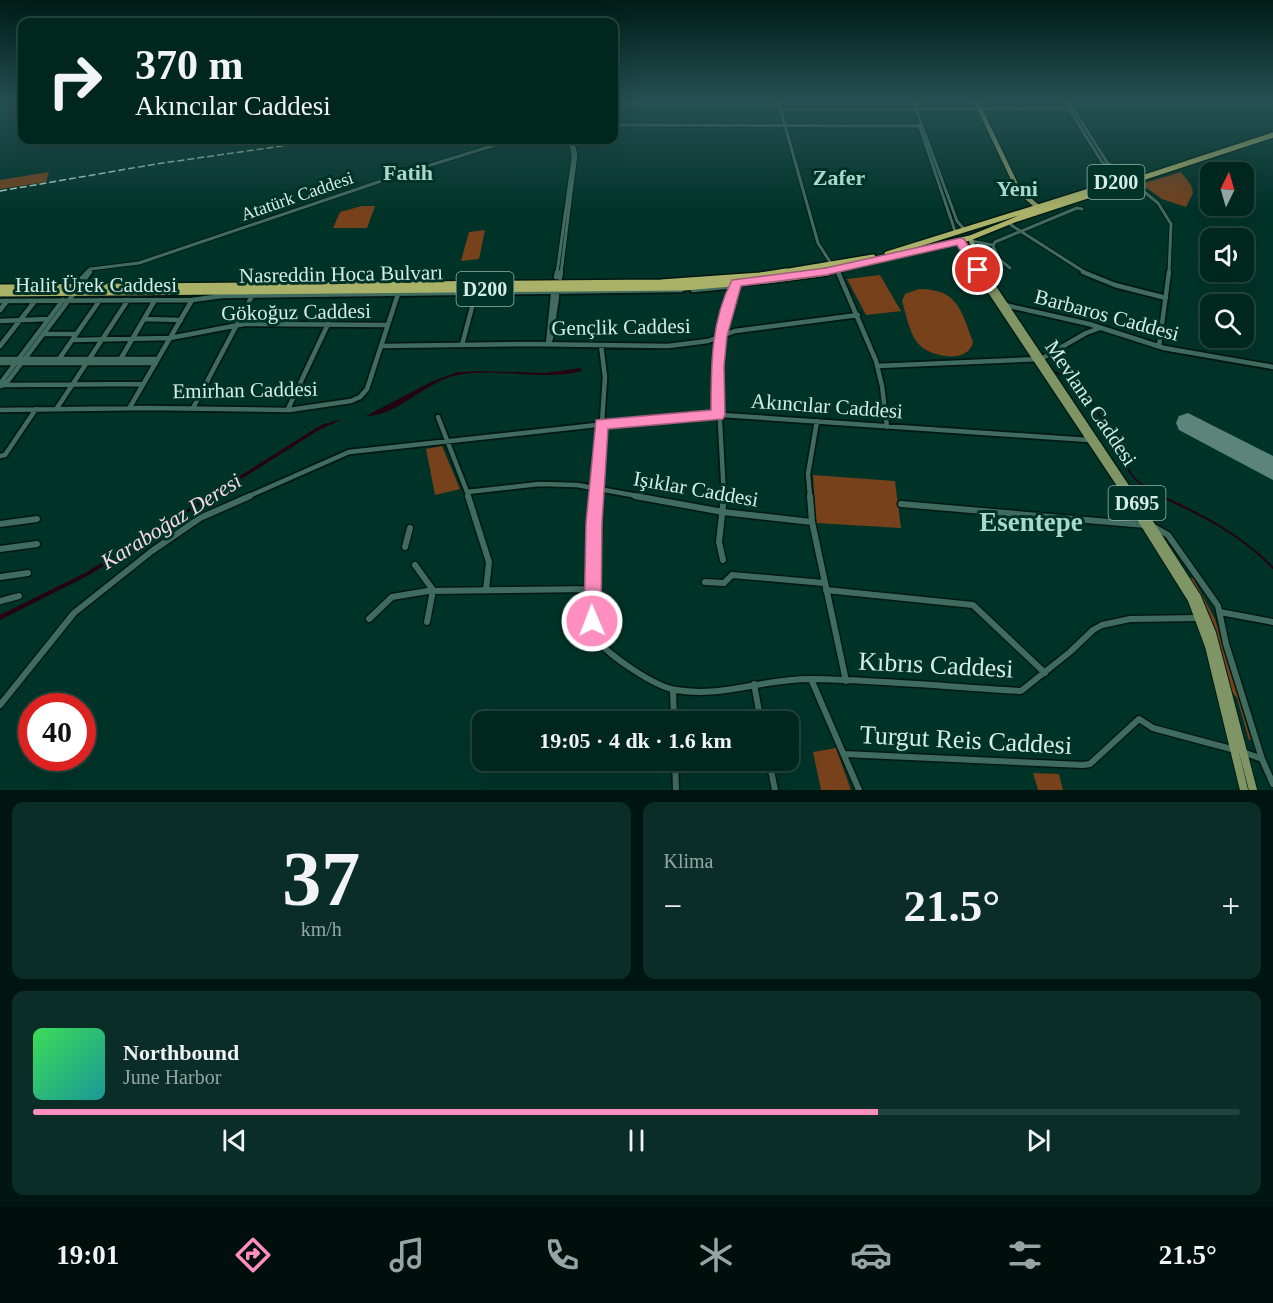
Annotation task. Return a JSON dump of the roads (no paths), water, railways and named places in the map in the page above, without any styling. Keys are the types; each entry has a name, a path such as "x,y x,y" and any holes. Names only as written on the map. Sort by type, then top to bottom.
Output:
{"highway":[{"name":"D200","path":"967,240 1253,138"},
{"name":"D200","path":"959,230 1129,181 1264,138"},
{"name":"Nasreddin Hoca Bulvarı","path":"0,293 74,290 653,283 740,278 834,267 911,248 959,230"},
{"path":"959,230 967,240"},
{"path":"959,230 967,240"},
{"name":"Nasreddin Hoca Bulvarı","path":"0,288 476,291 735,285 967,240"}],"main road":[{"path":"992,138 1017,188 1038,207"},
{"name":"Mevlana Caddesi","path":"967,240 985,276 1182,582 1200,618 1244,790"},
{"name":"Mevlana Caddesi","path":"967,240 985,282 1154,527 1192,588 1205,613 1253,790"}],"street":[{"path":"788,138 818,243 834,267 858,315 877,366 887,427"},
{"path":"924,138 954,223 959,230"},
{"path":"925,138 959,230"},
{"path":"1088,138 1102,162 1129,181 1165,213 1172,232 1167,298 1159,346"},
{"name":"Atatürk Caddesi","path":"74,290 89,275 90,270 139,263 408,171 498,144"},
{"path":"558,278 576,154 571,144"},
{"path":"967,240 993,245 1077,208 1082,209"},
{"path":"1011,225 1079,270 1115,285 1167,298"},
{"path":"993,245 999,259 1010,268"},
{"path":"723,560 720,542 723,512 717,366 720,336 735,285"},
{"path":"1,386 8,381 37,334 62,300 74,290"},
{"path":"20,361 44,334 74,290"},
{"path":"462,345 476,291"},
{"name":"Halit Ürek Caddesi","path":"0,301 192,300 216,296 476,291"},
{"path":"381,346 398,294"},
{"path":"548,344 551,338 555,295"},
{"path":"193,408 252,296"},
{"path":"0,346 2,340 35,300"},
{"path":"59,359 100,300"},
{"path":"56,408 128,300"},
{"path":"119,361 155,300"},
{"path":"130,407 192,300"},
{"path":"0,310 7,301"},
{"name":"Barbaros Caddesi","path":"1005,304 1100,328 1159,346 1273,367"},
{"name":"Gençlik Caddesi","path":"381,346 548,344 668,346 698,343 744,330 858,315"},
{"path":"0,321 48,319"},
{"path":"144,319 181,320"},
{"path":"288,410 328,324"},
{"name":"Gökoğuz Caddesi","path":"72,340 170,338 237,325 388,325"},
{"path":"877,366 1039,359 1086,333 1100,328"},
{"path":"37,334 76,334"},
{"path":"601,345 605,377 596,488 592,588 593,630 597,641 620,661 673,690 674,711"},
{"name":"Emirhan Caddesi","path":"0,410 130,407 288,410 335,405 359,398 367,389 381,346"},
{"path":"0,362 59,359 88,361"},
{"path":"20,361 157,361"},
{"path":"1,386 143,384"},
{"path":"3,456 36,409"},
{"name":"Akıncılar Caddesi","path":"0,705 74,613 103,593 146,555 194,522 348,452 601,424 718,415 1089,440"},
{"path":"438,417 467,492 488,557 486,590"},
{"path":"817,421 808,474 812,522 846,681"},
{"name":"Işıklar Caddesi","path":"467,492 539,484 569,484 723,512 812,522"},
{"path":"901,504 1145,525"},
{"path":"0,524 37,519"},
{"path":"1154,527 1168,535 1215,600 1220,612 1226,644 1262,759 1273,784"},
{"path":"405,547 410,528"},
{"path":"0,549 37,544"},
{"path":"415,566 434,590"},
{"path":"0,577 28,573"},
{"path":"705,582 724,583 732,576 824,583"},
{"path":"369,620 392,597 434,590 592,588"},
{"path":"427,622 434,590"},
{"path":"826,590 973,605 1045,673"},
{"path":"0,601 19,596"},
{"path":"1220,612 1273,622"},
{"name":"Kıbrıs Caddesi","path":"673,690 707,692 754,684 811,679 1015,691 1030,686 1093,630 1102,625 1130,619 1200,618"},
{"path":"811,679 859,790"},
{"path":"754,684 759,711"},
{"name":"Turgut Reis Caddesi","path":"844,754 1083,765 1090,764 1139,719 1153,728 1262,759"},
{"path":"675,771 676,790"},
{"path":"772,771 775,790"}],"water":[{"path":"580,368 582,371 566,374 469,373 453,376 388,411 366,416 431,382 458,372 546,373"},
{"name":"Karaboğaz Deresi","path":"343,419 319,430 89,575 0,620 0,615 87,572 321,425"}],"waterway":[{"path":"1053,371 1083,387 1108,429"},
{"path":"1112,438 1136,480 1164,497"},
{"path":"1161,496 1206,518 1235,536 1273,568"}],"railway":[{"path":"0,191 156,164 296,144"}],"district":[{"name":"Fatih","path":"408,172"},
{"name":"Zafer","path":"839,177"},
{"name":"Yeni","path":"1017,188"},
{"name":"Esentepe","path":"1031,522"}]}
